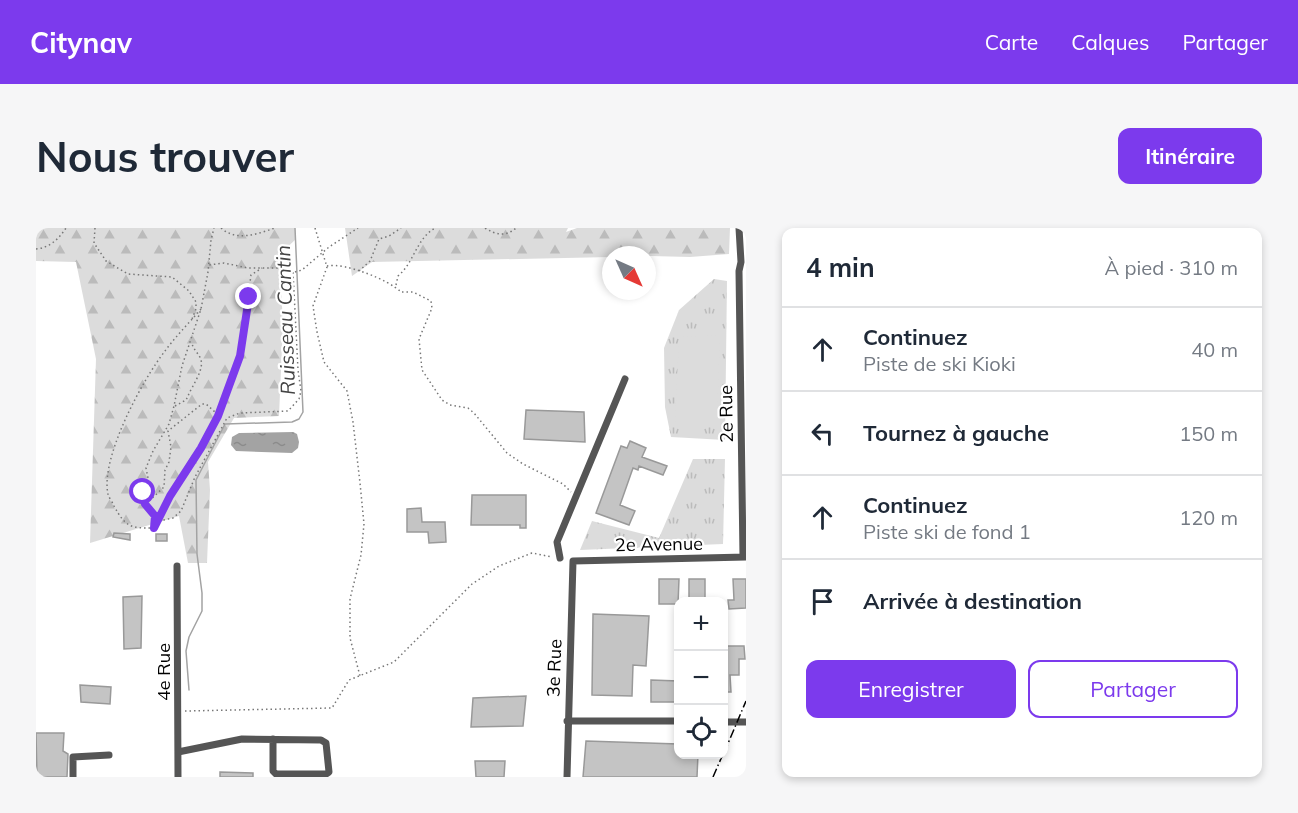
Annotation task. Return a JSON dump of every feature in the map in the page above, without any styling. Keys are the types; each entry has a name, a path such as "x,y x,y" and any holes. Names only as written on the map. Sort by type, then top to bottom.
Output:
{"street":[{"name":"2e Rue","path":"738,228 743,271 744,557"},
{"path":"560,558 557,542 625,379"},
{"name":"2e Avenue","path":"573,561 744,557"},
{"name":"3e Rue","path":"567,777 573,561"},
{"name":"4e Rue","path":"177,566 178,777"},
{"path":"567,721 674,721"},
{"path":"728,722 746,722"},
{"path":"178,752 242,739 273,739 321,740 326,743 329,772 326,774 276,774 273,771 273,739"},
{"path":"73,777 73,757 109,755"}],"path":[{"path":"36,249 44,248 59,238 66,228"},
{"path":"95,228 94,243 106,261 128,274 172,276 189,291 195,301 196,309 192,320"},
{"path":"154,528 155,516 145,504 142,496 148,478 147,464 169,424 182,366 201,309 214,228"},
{"path":"221,228 232,236 275,228"},
{"path":"315,228 327,267 313,306 324,362 347,391 353,422 364,524 362,555 350,598 350,638 360,676"},
{"path":"208,266 224,263 262,268 286,268 293,272 302,270 358,228"},
{"path":"359,271 370,261 379,239 401,228"},
{"path":"396,286 398,276 413,259 422,238 435,228"},
{"path":"485,228 496,234 507,234 516,228"},
{"path":"327,267 337,265 359,271 396,286 401,292 412,292 428,298 432,304 419,339 421,366 431,386 442,400 450,405 468,408 474,413 507,453 562,484 576,497"},
{"path":"154,528 170,496 218,416 240,356 251,275 262,268"},
{"path":"159,521 173,518 181,511 195,477 227,418 240,413 288,411 300,399 293,272"},
{"path":"154,528 133,528 123,521 108,494 109,468 113,449 130,408 164,351 201,309"},
{"path":"174,406 186,400 201,366 192,340"},
{"path":"145,504 164,487 165,470 169,462 171,447 167,435 170,427 193,413 202,404 209,406 215,412"},
{"path":"178,711 332,708 349,680 394,662 472,584 499,566 532,553 560,558"}],"green space":[{"path":"36,228 295,228 296,239 279,255 283,323 279,416 234,418 208,462 210,490 207,563 188,563 179,516 90,543 96,359 76,262 36,261"},
{"path":"345,228 568,228 566,232 577,228 730,228 729,254 690,257 656,256 656,246 602,246 602,257 372,262 352,276"},
{"path":"714,279 727,281 725,440 671,437 665,407 664,348 679,310"},
{"path":"720,335 717,422 675,422 679,337"},
{"path":"693,459 725,459 723,544 580,550 592,521 659,538"}],"water":[{"path":"293,432 297,434 299,442 298,448 292,453 236,451 231,445 232,437 239,433"}],"building":[{"path":"526,410 584,412 585,442 524,439"},
{"path":"630,441 646,448 642,457 667,466 663,475 639,466 638,470 633,468 620,505 635,511 629,525 596,513 621,446 627,448"},
{"path":"472,495 526,495 526,528 520,528 520,525 471,525"},
{"path":"421,508 422,522 445,522 446,542 429,543 428,532 407,532 407,509"},
{"path":"114,533 130,534 130,540 113,537"},
{"path":"156,534 167,534 167,541 156,541"},
{"path":"659,579 679,579 678,597 674,597 674,604 659,604"},
{"path":"689,579 705,579 705,597 689,597"},
{"path":"733,579 746,579 746,608 729,609 728,600 734,600"},
{"path":"142,596 141,648 124,649 123,597"},
{"path":"593,614 649,616 646,666 633,665 632,696 592,695"},
{"path":"728,646 744,646 745,659 739,659 739,675 730,675 731,692 728,692"},
{"path":"651,680 674,681 674,702 651,702"},
{"path":"80,685 111,687 110,704 81,702"},
{"path":"526,696 523,726 471,727 473,698"},
{"path":"36,733 64,733 63,751 68,754 67,777 37,777"},
{"path":"586,741 674,744 674,759 698,759 697,777 583,777"},
{"path":"475,761 505,761 504,777 476,777"},
{"path":"220,772 253,773 253,777 220,777"}],"waterway":[{"name":"Ruisseau Cantin","path":"189,690 186,651 189,637 202,611 197,554 196,480 225,424 292,422 299,419 303,412 295,228"}],"railway":[{"path":"728,744 746,701"},
{"path":"713,777 721,759"}],"route":[{"path":"143,492 145,504 155,516 154,528 170,496 201,448 218,416 240,356 249,297"}]}
